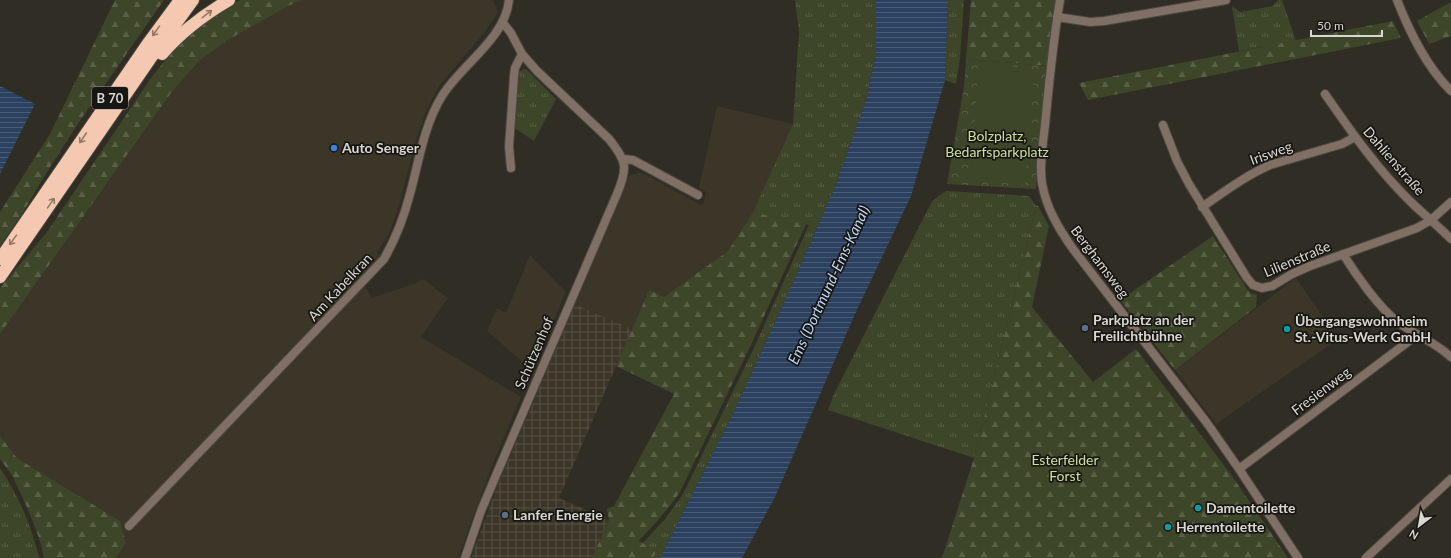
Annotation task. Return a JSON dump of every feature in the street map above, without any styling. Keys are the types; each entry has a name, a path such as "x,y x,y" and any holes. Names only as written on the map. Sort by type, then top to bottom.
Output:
{"highway":[{"name":"B 70","path":"0,258 149,42 180,0"},
{"name":"B 70","path":"0,277 145,66 193,0"},
{"path":"145,66 155,61 171,44 206,15 229,0"}],"street":[{"path":"509,0 508,10 503,22 514,38 522,54 537,71 609,139 623,159 633,160 698,195"},
{"name":"Berghamsweg","path":"1060,0 1041,168 1042,182 1050,210 1059,228 1073,249 1207,423 1240,469 1298,558"},
{"path":"1057,17 1090,22 1104,21 1226,0"},
{"path":"1397,0 1409,29 1426,60 1451,91"},
{"name":"Am Kabelkran","path":"129,526 384,259 399,229 410,195 424,139 433,113 442,95 451,82 492,38 503,22"},
{"path":"511,168 509,147 514,76 515,68 522,54"},
{"name":"Dahlienstraße","path":"1325,94 1355,137 1415,206 1451,239"},
{"name":"Lilienstraße","path":"1163,125 1177,161 1202,206 1247,278 1253,285 1262,288 1272,286 1292,274 1343,254 1417,228 1431,220 1451,202"},
{"name":"Irisweg","path":"1202,206 1248,175 1270,165 1342,144 1355,137"},
{"name":"Schützenhof","path":"465,558 481,511 509,444 622,183 625,174 623,159"},
{"path":"1343,254 1354,273 1383,308 1398,322 1417,335 1431,342 1451,357"},
{"name":"Fresienweg","path":"1240,469 1417,335"},
{"path":"1366,558 1451,480"}],"shaded area":[{"path":"302,0 493,0 498,12 485,32 439,86 426,111 417,137 397,212 389,233 377,253 388,261 365,286 372,298 414,284 423,279 448,298 421,337 521,397 490,471 458,558 116,558 126,543 120,521 17,458 0,436 0,334 171,93 200,60 228,40 290,5"},
{"path":"717,106 793,124 753,212 728,251 664,297 649,290 632,329 575,304 629,176 641,172 703,206 706,192 699,188"},
{"path":"530,255 566,292 532,370 487,331 497,308 506,313"},
{"path":"1296,278 1338,339 1216,424 1175,370"},
{"path":"575,304 632,329 559,498 609,520 592,558 471,558 496,489"}],"green space":[{"path":"115,0 164,0 79,122 22,214 0,246 0,212 50,134"},
{"path":"241,0 302,0 290,5 228,40 200,60 171,93 0,334 0,288 47,232 151,78 188,35 234,3"},
{"path":"795,0 876,0 876,54 866,100 835,187 734,412 660,558 653,558 657,551 642,544 666,518 683,494 753,350 809,225 753,212 793,124 799,32"},
{"path":"948,0 964,0 960,58 956,84 945,80"},
{"path":"971,0 1056,0 1047,66 966,59"},
{"path":"1278,0 1282,0 1296,41 1239,51 1232,6 1240,12 1273,6"},
{"path":"1451,2 1451,36 1429,44 1417,21"},
{"path":"1393,21 1401,38 1088,100 1079,83"},
{"name":"Bolzplatz, Bedarfsparkplatz","path":"966,59 1047,66 1036,189 947,184 964,86"},
{"name":"Bolzplatz, Bedarfsparkplatz","path":"979,64 1035,69 1025,185 970,180"},
{"path":"526,69 556,99 534,141 515,128 519,72"},
{"path":"946,191 1029,196 1036,206 974,458 828,410 834,394 933,200"},
{"name":"Esterfelder Forst","path":"1036,206 1038,206 1049,226 1032,307 1093,382 1136,349 1232,476 1288,558 942,558 974,458"},
{"path":"753,212 806,224 749,349 680,492 639,541 657,551 653,558 592,558 609,520 607,509 614,506 674,394 616,366 649,290 664,297 728,251"},
{"path":"1213,236 1247,289 1251,293 1257,295 1256,307 1175,370 1120,300"},
{"path":"0,436 17,458 120,521 126,543 116,558 44,558 41,544 30,514 13,477 0,459"},
{"path":"0,468 7,478 24,511 39,558 0,558"}],"water":[{"name":"Ems (Dortmund-Ems-Kanal)","path":"876,0 948,0 945,80 911,196 855,314 775,497 742,558 660,558 734,412 835,187 866,100 876,54"},
{"path":"0,86 35,104 0,174"}],"place":[{"name":"Auto Senger","path":"334,148"},
{"name":"Parkplatz an der Freilichtbühne","path":"1085,328"},
{"name":"Übergangswohnheim St.-Vitus-Werk GmbH","path":"1287,329"},
{"name":"Damentoilette","path":"1198,508"},
{"name":"Lanfer Energie","path":"505,515"},
{"name":"Herrentoilette","path":"1168,527"}]}
